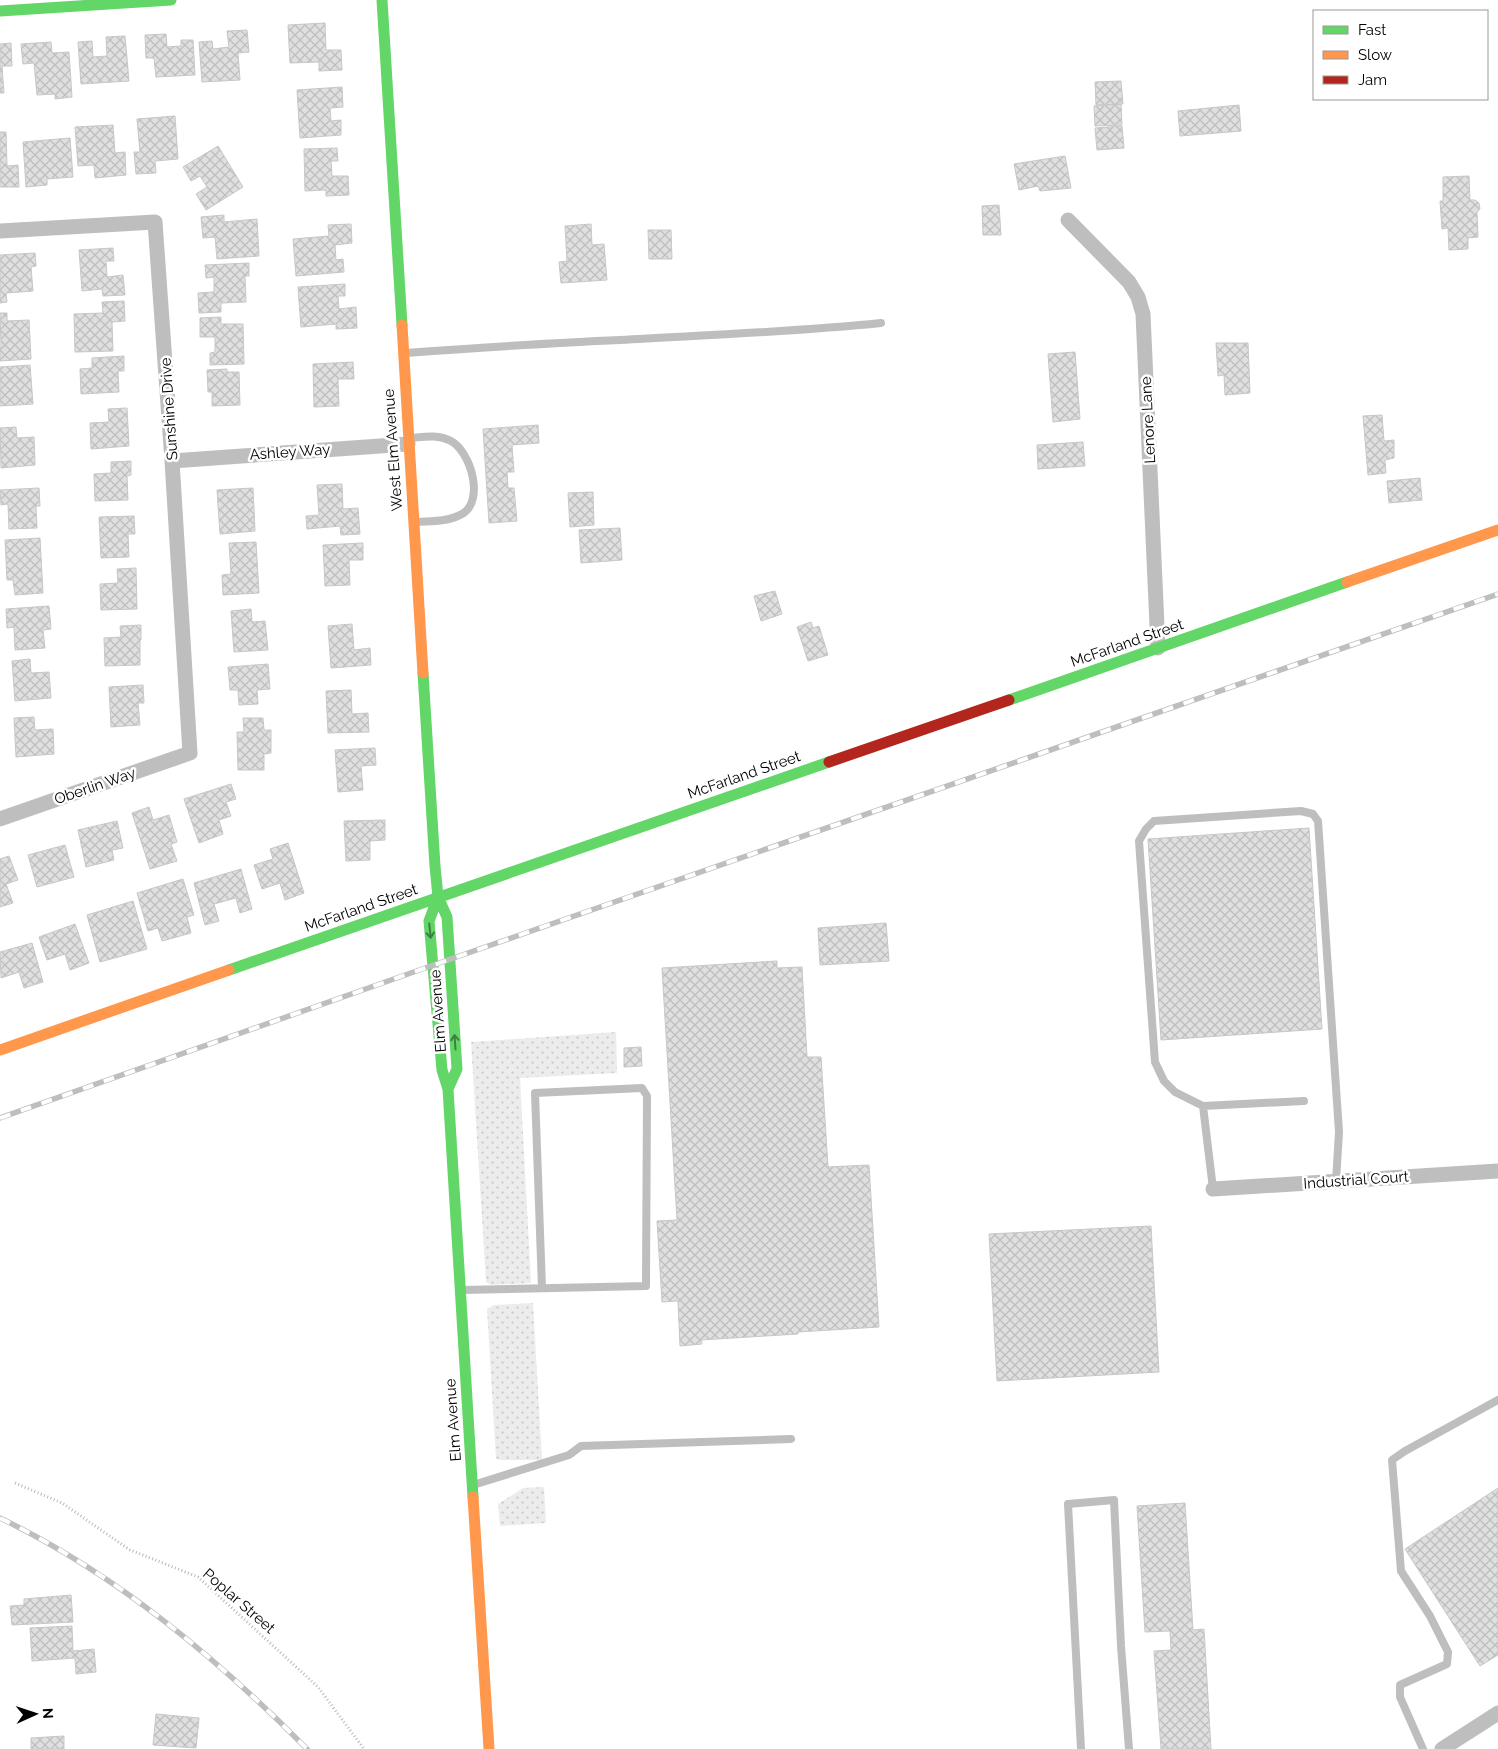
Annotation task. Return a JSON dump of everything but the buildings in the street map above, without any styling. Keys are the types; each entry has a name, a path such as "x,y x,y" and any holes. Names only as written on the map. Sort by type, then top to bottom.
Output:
{"street":[{"path":"0,11 171,0"},
{"name":"West Elm Avenue","path":"382,0 413,522 438,897 448,917 450,960"},
{"name":"Lenore Lane","path":"1068,220 1128,282 1138,297 1142,314 1158,648"},
{"name":"Sunshine Drive","path":"0,231 155,222 190,753"},
{"name":"Ashley Way","path":"172,462 408,441"},
{"name":"McFarland Street","path":"0,1050 1498,530"},
{"name":"Oberlin Way","path":"0,819 190,753"},
{"name":"West Elm Avenue","path":"434,966 429,921 438,897"},
{"name":"Elm Avenue","path":"448,1089 457,1069 450,960"},
{"name":"Elm Avenue","path":"434,966 442,1070 448,1089 489,1749"},
{"name":"Industrial Court","path":"1213,1189 1498,1171"},
{"path":"1442,1749 1498,1712"}],"lane":[{"path":"403,353 829,329 881,323"},
{"path":"408,441 437,436 452,442 462,450 470,466 473,481 473,499 464,513 452,519 413,522"},
{"path":"1304,1101 1203,1106 1175,1092 1164,1082 1155,1062 1139,841 1146,829 1154,821 1301,811 1313,814 1318,821 1338,1122 1336,1182"},
{"path":"460,1290 646,1286 647,1096 642,1088 535,1093 542,1288"},
{"path":"1203,1106 1213,1189"},
{"path":"1423,1749 1400,1697 1400,1685 1447,1664 1448,1652 1430,1616 1401,1570 1392,1460 1498,1400"},
{"path":"472,1485 569,1455 580,1446 791,1439"},
{"path":"1081,1749 1068,1504 1114,1500 1121,1646 1129,1749"}],"path":[{"name":"Poplar Street","path":"15,1483 62,1503 130,1550 198,1577 318,1687 364,1749"}],"shaded area":[{"path":"616,1032 617,1073 520,1078 531,1283 491,1285 486,1282 471,1042"},
{"path":"533,1303 542,1460 496,1459 487,1309 494,1305"},
{"path":"544,1487 546,1523 500,1526 498,1504 523,1488"}],"railway":[{"path":"0,1118 1498,594"},
{"path":"0,1518 43,1540 84,1565 163,1620 237,1682 307,1749"}],"traffic: fast":[{"path":"0,11 171,0"},
{"path":"382,0 402,325"},
{"path":"1009,700 1347,582"},
{"path":"423,673 435,866 438,897 447,917 457,1069 448,1089"},
{"path":"229,970 829,762"},
{"path":"438,897 429,921 442,1070 448,1089 473,1497"}],"traffic: slow":[{"path":"402,325 423,673"},
{"path":"1347,582 1498,530"},
{"path":"0,1050 229,970"},
{"path":"473,1497 489,1749"}],"traffic: jam":[{"path":"829,762 1009,700"}]}
